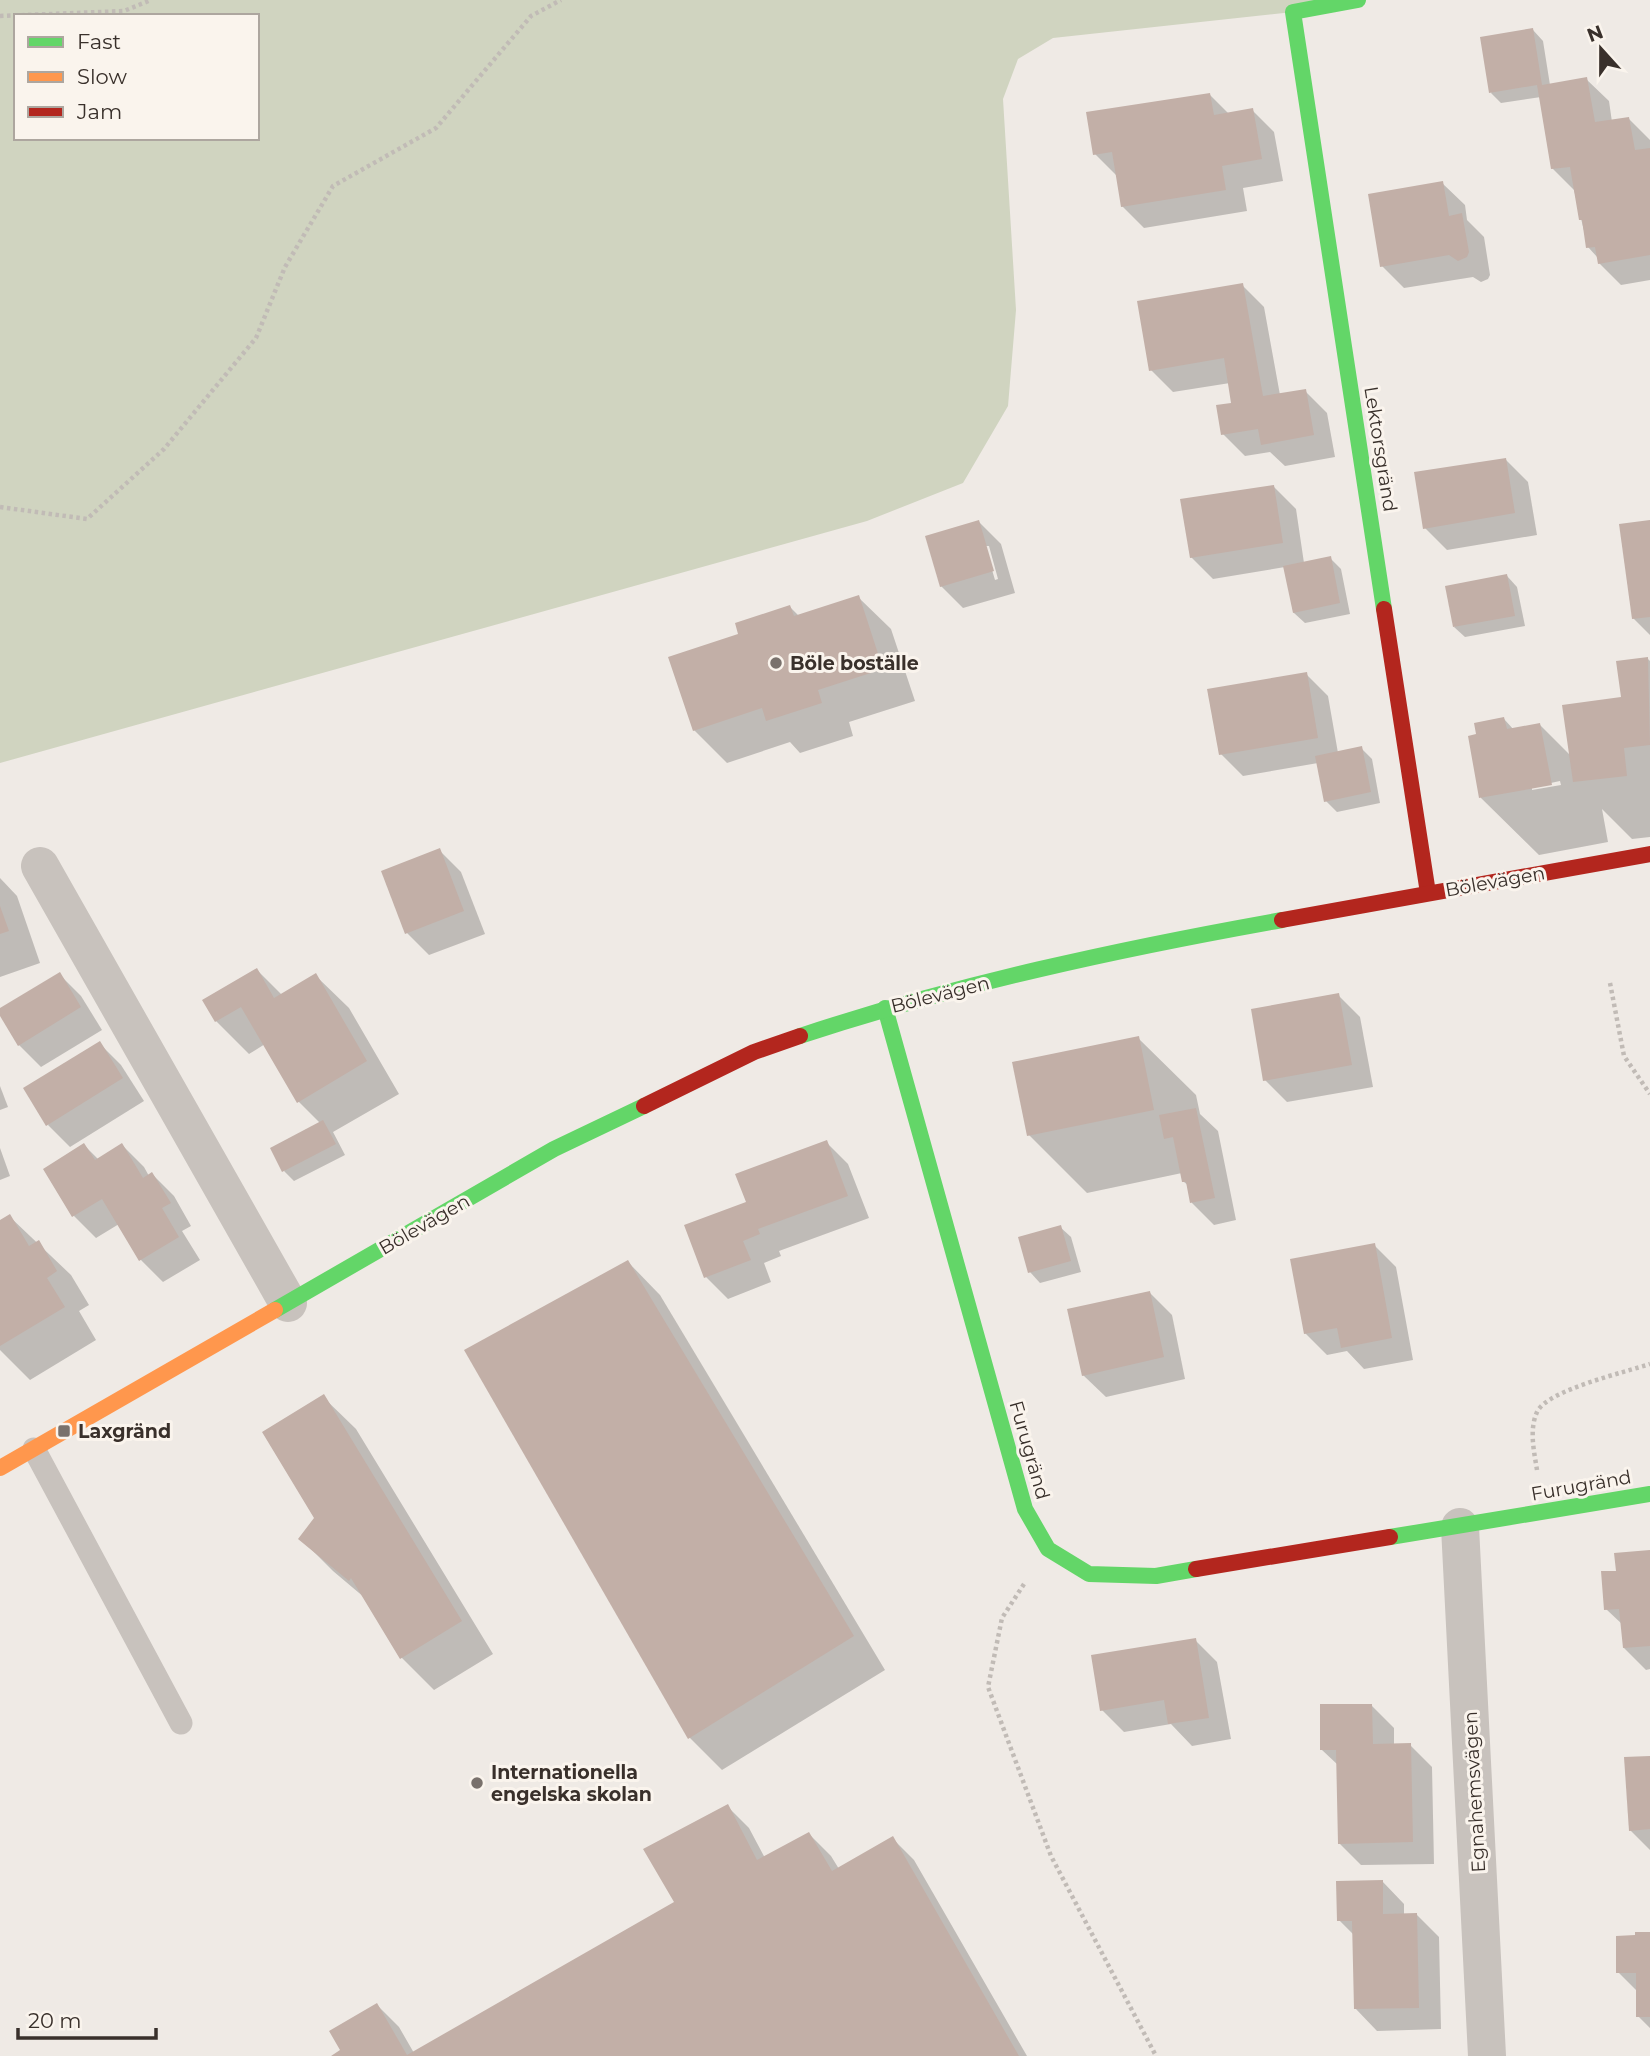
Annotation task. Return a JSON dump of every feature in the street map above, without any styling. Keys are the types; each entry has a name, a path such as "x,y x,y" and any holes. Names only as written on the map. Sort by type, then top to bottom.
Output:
{"street":[{"name":"Lektorsgränd","path":"1358,0 1293,12 1428,893"},
{"name":"Bölevägen","path":"0,1468 554,1149 754,1052 885,1007 1138,946 1650,854"},
{"path":"40,866 288,1303"},
{"name":"Furugränd","path":"885,1007 1025,1509 1048,1549 1089,1574 1156,1576 1650,1494"},
{"name":"Egnahemsvägen","path":"1460,1527 1487,2056"}],"lane":[{"path":"34,1448 181,1723"}],"path":[{"path":"50,14 124,11 151,0"},
{"path":"0,507 87,519 164,449 256,338 285,267 333,186 436,128 531,16 561,0"},
{"path":"1609,983 1624,1056 1650,1094"},
{"path":"1543,1513 1532,1433 1538,1409 1558,1393 1650,1364"},
{"path":"1048,1549 1002,1618 988,1687 1051,1856 1156,2056"}],"green space":[{"path":"0,0 1358,0 1293,12 1053,38 1018,59 1003,99 1016,310 1008,406 963,483 867,521 0,763"}],"building":[{"path":"1533,28 1542,85 1587,77 1595,122 1629,117 1635,150 1650,148 1650,255 1598,264 1595,247 1586,248 1570,167 1551,169 1537,85 1489,93 1480,37"},
{"path":"1210,93 1214,115 1253,108 1262,159 1222,166 1226,190 1121,207 1112,152 1093,155 1086,112"},
{"path":"1443,181 1449,216 1462,213 1469,252 1467,257 1458,261 1449,255 1380,267 1368,194"},
{"path":"1243,283 1263,396 1306,389 1314,435 1261,445 1258,429 1221,435 1216,405 1231,403 1224,358 1149,371 1137,301"},
{"path":"1506,458 1515,513 1423,529 1414,472"},
{"path":"1274,485 1283,543 1190,558 1180,499"},
{"path":"979,520 994,571 940,587 925,536"},
{"path":"1650,520 1650,617 1632,619 1619,524"},
{"path":"1331,556 1340,603 1293,613 1283,566"},
{"path":"1507,574 1515,616 1453,627 1445,586"},
{"name":"Böle boställe","path":"859,595 883,669 818,690 822,703 766,721 762,708 693,731 668,657 738,634 735,623 790,605 794,616"},
{"path":"1648,657 1650,745 1624,748 1627,776 1573,782 1562,705 1621,697 1616,661"},
{"path":"1307,672 1318,738 1219,755 1207,689"},
{"path":"1504,717 1507,729 1540,723 1552,785 1479,798 1468,736 1476,734 1474,723"},
{"path":"1362,746 1371,792 1324,802 1315,756"},
{"path":"440,848 464,911 405,934 381,871"},
{"path":"0,906 9,931 0,934"},
{"path":"257,968 274,998 316,973 367,1061 297,1103 241,1007 215,1022 202,1000"},
{"path":"60,972 81,1007 18,1046 0,1016 0,1008"},
{"path":"1339,993 1352,1065 1263,1081 1251,1009"},
{"path":"1139,1036 1154,1110 1027,1136 1012,1062"},
{"path":"100,1041 123,1078 46,1126 23,1088"},
{"path":"1196,1108 1215,1198 1190,1203 1186,1182 1182,1182 1173,1137 1164,1139 1159,1115"},
{"path":"323,1120 336,1144 282,1172 270,1148"},
{"path":"827,1140 848,1196 758,1229 760,1234 743,1241 751,1260 704,1278 684,1225 746,1202 735,1174"},
{"path":"84,1143 95,1160 122,1143 143,1178 152,1172 171,1203 162,1208 179,1237 139,1261 102,1199 72,1217 43,1169"},
{"path":"10,1214 29,1246 39,1240 57,1271 47,1278 65,1307 0,1346 0,1220"},
{"path":"1061,1225 1071,1261 1028,1273 1018,1237"},
{"path":"1375,1243 1392,1338 1341,1348 1337,1328 1304,1334 1290,1259"},
{"path":"628,1260 854,1636 688,1739 464,1350"},
{"path":"1150,1291 1164,1357 1082,1376 1067,1309"},
{"path":"324,1394 462,1621 400,1659 351,1578 349,1581 298,1539 314,1518 262,1432"},
{"path":"1650,1550 1650,1646 1623,1648 1619,1609 1604,1610 1601,1571 1616,1571 1614,1553"},
{"path":"1196,1638 1209,1718 1168,1724 1164,1700 1100,1711 1091,1655"},
{"path":"1320,1704 1372,1704 1373,1744 1411,1743 1413,1842 1338,1844 1336,1750 1320,1750"},
{"path":"1650,1756 1650,1829 1629,1831 1624,1757"},
{"path":"728,1804 757,1860 809,1832 832,1871 893,1836 1019,2056 331,2056 340,2050 329,2031 377,2003 407,2055 674,1902 643,1849"},
{"path":"1383,1880 1383,1914 1417,1913 1419,2008 1354,2009 1352,1921 1337,1921 1336,1881"},
{"path":"1635,1932 1650,1932 1650,2017 1636,2017 1636,1973 1616,1973 1616,1936 1635,1935"}],"traffic: fast":[{"path":"1358,0 1293,12 1384,609"},
{"path":"800,1036 919,1000 1039,969 1282,920"},
{"path":"885,1008 1025,1509 1048,1549 1089,1574 1156,1576 1196,1569"},
{"path":"275,1310 554,1149 644,1106"},
{"path":"1390,1537 1650,1494"}],"traffic: slow":[{"path":"0,1468 275,1310"}],"traffic: jam":[{"path":"1384,609 1428,893"},
{"path":"1282,920 1650,854"},
{"path":"644,1106 754,1052 800,1036"},
{"path":"1196,1569 1390,1537"}],"place":[{"name":"Böle boställe","path":"776,663"},
{"name":"Laxgränd","path":"64,1431"},
{"name":"Internationella engelska skolan","path":"477,1783"}]}
